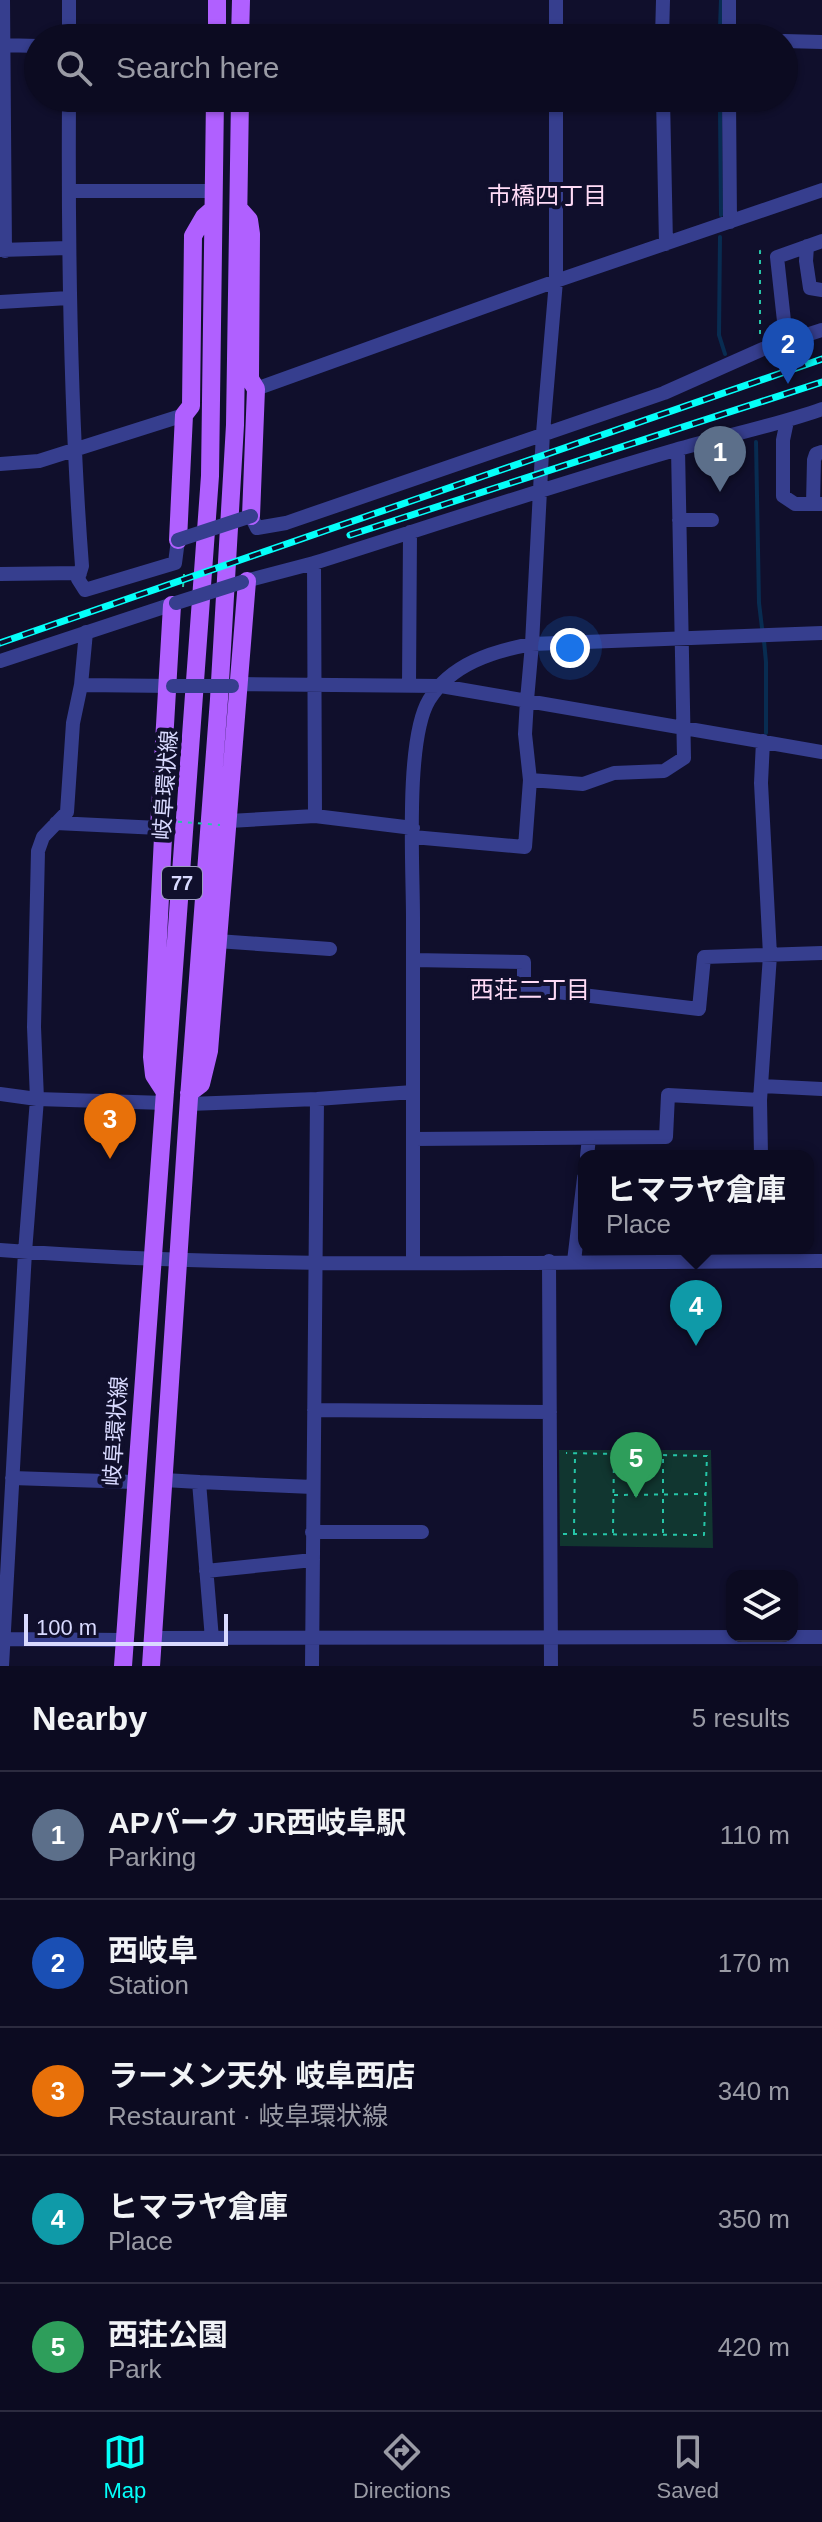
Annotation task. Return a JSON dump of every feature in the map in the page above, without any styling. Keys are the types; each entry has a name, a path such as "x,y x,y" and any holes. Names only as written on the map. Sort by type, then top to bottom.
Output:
{"main road":[{"path":"217,0 217,24"},
{"path":"240,24 241,0"},
{"name":"岐阜環状線","path":"123,1666 134,1482 175,982 210,476 215,112"},
{"name":"77","path":"151,1666 219,699 235,425 240,112"},
{"path":"178,540 184,415 191,406 193,236 212,200"},
{"path":"239,209 249,220 251,234 250,379 256,389 251,516"},
{"path":"189,1098 201,1084 209,1051 244,582"},
{"path":"165,1098 154,1075 152,1057 174,604"}],"street":[{"path":"3,0 2,250 68,248"},
{"path":"69,0 69,24"},
{"path":"556,0 556,24"},
{"path":"662,24 663,0"},
{"path":"729,0 729,24"},
{"path":"798,41 822,42"},
{"path":"2,45 24,46"},
{"path":"69,112 69,298 74,451 82,566 78,579 85,590 175,563 178,540 251,516 257,528 286,523 664,393 782,342 822,330"},
{"path":"224,823 315,816 525,847 530,780 525,734 543,433 556,281 556,112"},
{"path":"663,112 666,244"},
{"path":"729,112 730,222"},
{"path":"256,389 822,190"},
{"path":"69,191 212,200"},
{"path":"817,244 806,261 810,288 822,290"},
{"path":"782,342 784,321 777,257 817,244"},
{"path":"0,302 69,298"},
{"path":"0,661 540,491 822,409"},
{"path":"0,464 39,461 184,415"},
{"path":"787,421 783,440 783,496 795,504 818,504 814,460 816,454 822,452"},
{"path":"713,440 715,464"},
{"path":"530,780 583,784 614,773 664,771 684,758 678,449"},
{"path":"679,520 712,520"},
{"path":"409,686 410,532"},
{"path":"314,563 315,816"},
{"path":"0,574 80,573"},
{"path":"2,1666 25,1252 37,1099 34,1027 38,851 43,837 67,812 73,723 81,685 86,632"},
{"path":"413,1263 413,832 416,738 430,699 464,666 497,651 532,644 822,633"},
{"path":"81,685 441,686 822,752"},
{"path":"761,1150 761,1093 770,955 761,783 763,741"},
{"path":"56,823 163,824"},
{"path":"217,941 330,949"},
{"path":"413,960 524,962 524,988 699,1009 704,957 822,953"},
{"path":"413,1139 666,1137 668,1095 822,1089"},
{"path":"189,1098 317,1099 413,1092"},
{"path":"0,1094 37,1099 165,1098"},
{"path":"312,1666 317,1099"},
{"path":"588,1150 589,1138"},
{"path":"574,1261 578,1228"},
{"path":"0,1250 152,1260 315,1264 574,1261 763,1254 822,1261"},
{"path":"549,1261 551,1666"},
{"path":"314,1410 550,1412"},
{"path":"12,1478 134,1482"},
{"path":"164,1480 313,1487"},
{"path":"199,1482 212,1639"},
{"path":"312,1532 422,1532"},
{"path":"206,1571 313,1560"},
{"path":"154,1638 822,1637"},
{"path":"2,1639 124,1640"}],"path":[{"path":"163,824 224,823"},
{"path":"550,1453 707,1456 704,1535 550,1534"},
{"path":"574,1534 575,1453"},
{"path":"613,1534 614,1454"},
{"path":"663,1455 663,1535"},
{"path":"614,1495 706,1494"}],"green space":[{"path":"559,1450 711,1450 713,1548 560,1546"}],"waterway":[{"path":"720,24 721,0"},
{"path":"720,112 721,215"},
{"path":"720,237 719,335 725,354"},
{"path":"756,442 762,628"},
{"path":"764,641 766,733"}],"railway":[{"path":"0,643 822,359"},
{"path":"350,535 822,382"}],"place":[{"name":"西岐阜","path":"788,384"},
{"name":"APパーク JR西岐阜駅","path":"720,492"},
{"name":"ラーメン天外 岐阜西店","path":"110,1159"},
{"name":"ヒマラヤ倉庫","path":"696,1346"},
{"name":"西荘公園","path":"636,1498"}],"district":[{"name":"市橋四丁目","path":"547,196"},
{"name":"西荘二丁目","path":"530,990"}]}
